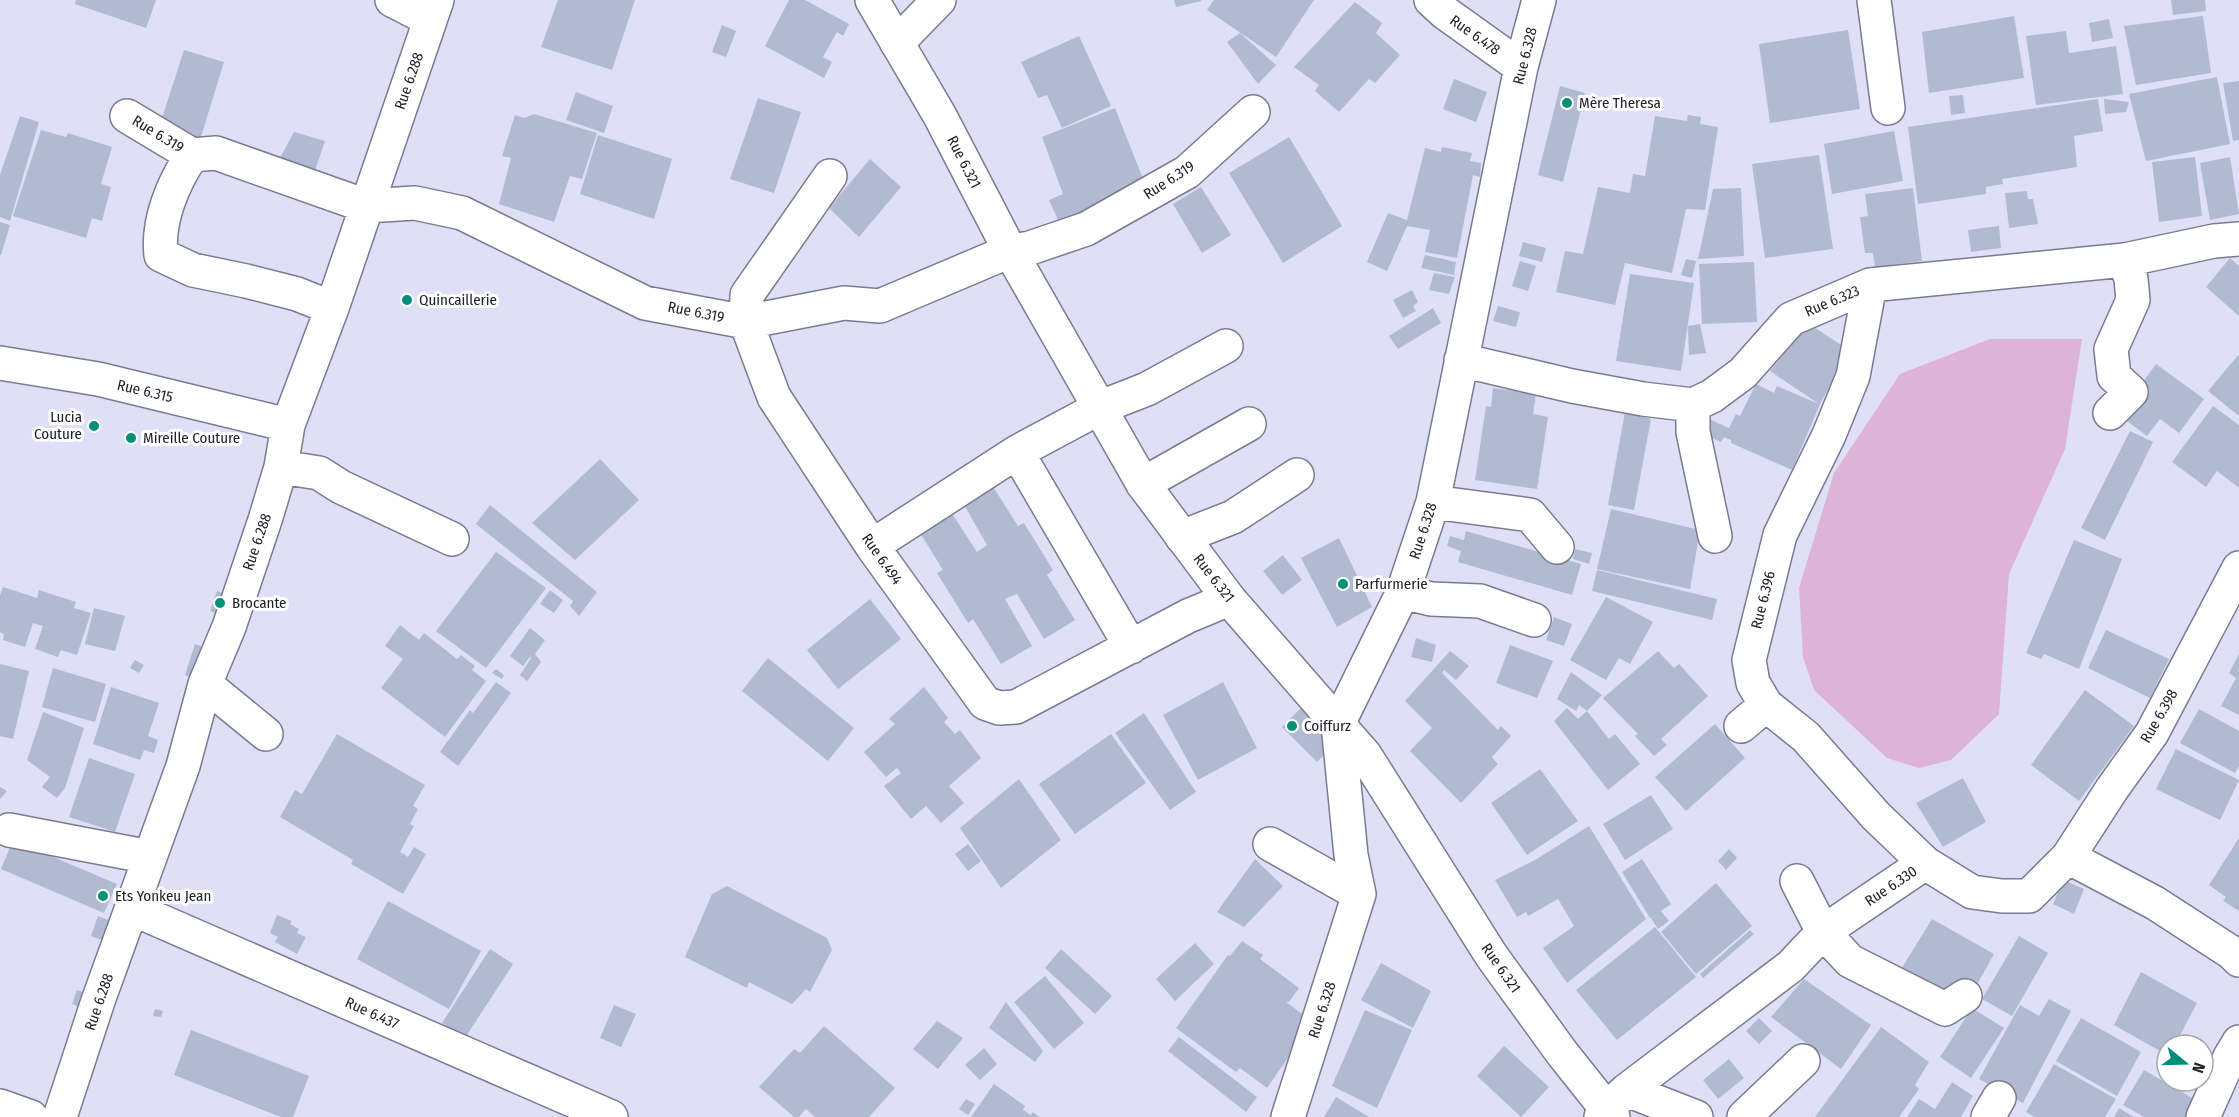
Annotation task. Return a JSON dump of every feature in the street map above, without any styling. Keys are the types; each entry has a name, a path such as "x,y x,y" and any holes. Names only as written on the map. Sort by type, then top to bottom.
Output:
{"street":[{"path":"392,0 433,10"},
{"name":"Rue 6.321","path":"872,0 940,116 1010,251 1143,484 1229,598 1365,755 1491,955 1562,1053 1612,1108"},
{"path":"897,43 939,0"},
{"name":"Rue 6.478","path":"1431,0 1444,12 1521,67"},
{"name":"Rue 6.328","path":"1288,1117 1359,894 1351,855 1338,724 1403,592 1433,502 1521,67 1539,0"},
{"path":"1874,0 1888,108"},
{"name":"Rue 6.288","path":"60,1117 98,1001 183,766 205,684 229,627 265,520 281,467 288,425 332,308 433,10"},
{"name":"Rue 6.319","path":"127,116 192,155 216,153 366,206 416,204 462,213 645,303 746,322 844,303 880,306 1010,251 1030,248 1086,229 1187,172 1253,112"},
{"path":"192,155 177,176 159,237 161,255 193,270 297,294 332,308"},
{"name":"Rue 6.494","path":"830,176 747,295 746,322 774,397 872,546 985,703 999,708 1016,707 1188,616 1229,598"},
{"name":"Rue 6.323","path":"1693,405 1712,396 1743,373 1791,319 1870,285 2124,260 2214,241 2239,239"},
{"path":"2110,413 2131,392 2114,376 2111,349 2133,300 2131,279 2124,260"},
{"name":"Rue 6.396","path":"1870,285 1853,376 1829,435 1780,535 1749,660 1753,683 1766,705 1806,737 1876,816 1925,863"},
{"path":"872,546 1017,452 1101,407 1147,390 1226,346"},
{"path":"1461,360 1572,386 1643,399 1693,405 1693,432 1714,536"},
{"name":"Rue 6.315","path":"0,363 98,379 288,425"},
{"path":"1143,484 1249,424"},
{"path":"1017,452 1131,647"},
{"path":"281,467 319,473 341,487 452,539"},
{"path":"1182,537 1233,517 1297,475"},
{"path":"1433,502 1530,515 1557,547"},
{"name":"Rue 6.398","path":"2068,857 2152,733 2239,568"},
{"path":"1403,592 1431,599 1480,601 1534,620"},
{"path":"205,684 266,734"},
{"path":"1741,726 1766,705"},
{"path":"9,830 150,857"},
{"path":"1270,844 1359,894"},
{"path":"2068,857 2155,903 2232,953 2239,960"},
{"name":"Rue 6.330","path":"1612,1108 1791,966 1824,932 1925,863 1972,892 2002,896 2029,896 2068,857"},
{"path":"1797,880 1824,932 1850,961 1945,1010 1965,996"},
{"name":"Rue 6.437","path":"133,909 611,1117"},
{"path":"2203,1117 2239,1042"},
{"path":"1744,1117 1803,1061"},
{"path":"0,1106 31,1117"},
{"path":"1612,1108 1696,1117"}],"shaded area":[{"path":"1990,339 2082,339 2065,449 2009,574 1999,714 1951,760 1919,768 1887,758 1814,690 1803,657 1799,588 1834,473 1900,374"}],"building":[{"path":"76,0 156,0 146,28 75,4"},
{"path":"558,0 635,0 612,70 541,47"},
{"path":"789,0 805,0 849,24 843,36 837,32 823,57 832,62 824,78 765,46"},
{"path":"1174,0 1201,0 1201,1 1176,7"},
{"path":"1214,0 1314,0 1276,57 1207,10"},
{"path":"2171,0 2205,0 2206,11 2173,15"},
{"path":"1355,2 1382,23 1376,33 1400,55 1375,83 1369,79 1339,112 1315,91 1319,85 1294,67"},
{"path":"2014,16 2024,78 1929,93 1922,32"},
{"path":"2203,16 2211,73 2136,85 2124,26"},
{"path":"2109,19 2113,38 2092,42 2089,23"},
{"path":"722,25 736,31 726,57 712,52"},
{"path":"1848,30 1860,109 1770,123 1759,44"},
{"path":"2066,31 2069,53 2116,46 2123,94 2036,105 2026,36"},
{"path":"1240,33 1276,65 1258,84 1227,42"},
{"path":"1079,36 1111,106 1062,128 1047,95 1038,98 1021,62"},
{"path":"184,50 224,62 200,140 159,127"},
{"path":"2217,77 2230,144 2146,161 2129,94"},
{"path":"1454,79 1487,92 1476,122 1443,109"},
{"path":"2239,81 2239,140 2233,141 2223,83"},
{"path":"1560,86 1585,93 1563,182 1538,175"},
{"path":"576,92 613,106 604,133 566,120"},
{"path":"1963,95 1965,113 1951,115 1949,96"},
{"path":"758,98 801,112 774,193 730,179"},
{"path":"2098,99 2103,131 2074,136 2077,167 2002,179 2003,184 1986,187 1986,194 1918,204 1908,127"},
{"path":"2104,99 2129,102 2126,112 2105,114"},
{"path":"1115,108 1147,189 1059,222 1049,200 1063,194 1042,137"},
{"path":"534,114 597,133 582,179 570,176 554,222 499,204 511,158 502,156 515,115 524,118"},
{"path":"1688,115 1701,117 1700,124 1718,127 1705,210 1686,209 1672,273 1625,263 1615,305 1556,292 1565,251 1583,254 1598,187 1630,193 1633,174 1645,176 1655,116 1687,121"},
{"path":"20,116 39,122 10,221 0,217 0,175"},
{"path":"41,130 66,137 68,133 112,147 101,184 111,187 102,221 92,218 86,238 13,216"},
{"path":"1894,131 1903,181 1832,194 1824,144"},
{"path":"294,132 325,141 315,170 280,158"},
{"path":"598,135 672,159 654,219 580,194"},
{"path":"1289,137 1342,226 1283,263 1229,173"},
{"path":"1442,147 1472,153 1470,161 1481,163 1480,177 1473,175 1457,258 1425,252 1430,230 1407,226 1387,271 1367,262 1388,213 1407,220 1425,148 1441,152"},
{"path":"1819,155 1833,249 1765,258 1752,164"},
{"path":"2195,157 2202,216 2159,222 2152,162"},
{"path":"2230,157 2239,214 2210,220 2200,163"},
{"path":"870,159 901,187 859,237 829,208"},
{"path":"1201,187 1231,235 1202,253 1173,204"},
{"path":"1741,188 1744,256 1698,259 1713,189"},
{"path":"1913,188 1922,261 1875,267 1873,253 1865,253 1860,217 1868,216 1865,194"},
{"path":"2027,191 2028,199 2033,199 2038,224 2009,228 2005,193"},
{"path":"0,222 10,225 1,255 0,255"},
{"path":"1999,226 2001,248 1971,252 1968,230"},
{"path":"1523,242 1546,248 1542,262 1519,256"},
{"path":"1425,255 1456,262 1454,275 1421,268"},
{"path":"2230,258 2239,266 2239,316 2206,287"},
{"path":"1686,259 1696,261 1692,278 1681,275"},
{"path":"1520,261 1536,266 1528,291 1512,286"},
{"path":"1754,262 1757,322 1702,324 1699,264"},
{"path":"1434,273 1455,277 1449,294 1429,290"},
{"path":"1630,274 1694,283 1681,371 1616,361"},
{"path":"1412,290 1418,302 1413,306 1416,311 1403,318 1393,300"},
{"path":"1498,306 1520,312 1516,327 1493,321"},
{"path":"1433,308 1441,323 1398,349 1389,336"},
{"path":"1700,324 1706,353 1689,355 1688,326"},
{"path":"1809,324 1849,350 1820,404 1792,470 1731,443 1731,440 1724,437 1721,442 1706,435 1711,420 1729,428 1736,414 1740,416 1756,384 1774,393 1777,386 1819,404 1770,371"},
{"path":"2239,354 2239,416 2208,391"},
{"path":"2156,364 2204,399 2179,433 2160,419 2147,436 2119,415"},
{"path":"1493,388 1536,394 1533,414 1548,417 1537,489 1475,480 1486,406 1491,407"},
{"path":"2213,406 2239,425 2239,488 2217,471 2206,487 2172,462"},
{"path":"1625,412 1651,419 1634,510 1608,505"},
{"path":"2130,431 2153,442 2105,540 2081,528"},
{"path":"600,459 639,500 575,560 532,523"},
{"path":"990,482 1018,526 1024,523 1053,570 1047,575 1075,620 1044,639 1017,594 1005,599 1032,646 1001,664 973,619 968,623 937,573 943,570 917,528 947,506 977,552 987,545 963,503"},
{"path":"490,505 597,592 579,616 570,606 573,601 476,524"},
{"path":"1611,509 1700,530 1690,589 1597,569"},
{"path":"1466,531 1581,564 1572,595 1458,562 1461,551 1447,546 1450,536 1464,540"},
{"path":"1339,538 1372,607 1337,627 1301,558"},
{"path":"2074,540 2122,559 2079,669 2044,654 2041,659 2026,653"},
{"path":"1575,549 1592,553 1589,564 1573,559"},
{"path":"496,552 546,588 486,668 436,631"},
{"path":"1283,555 1302,580 1282,595 1263,571"},
{"path":"1597,570 1717,599 1712,620 1592,591"},
{"path":"3,587 37,598 39,590 76,602 74,608 91,613 77,655 61,650 58,657 35,649 43,626 33,623 25,647 3,640 4,634 0,632 0,595"},
{"path":"550,590 563,600 554,613 540,604"},
{"path":"217,591 228,595 221,615 210,611"},
{"path":"1606,597 1653,622 1630,664 1619,658 1606,680 1570,660"},
{"path":"870,599 901,639 838,689 807,650"},
{"path":"94,608 125,616 115,651 85,644"},
{"path":"1554,617 1572,624 1564,646 1546,640"},
{"path":"400,625 419,640 424,633 457,659 461,655 475,666 472,670 486,681 445,737 381,688 403,659 385,646"},
{"path":"530,628 545,640 535,654 541,662 527,681 520,675 531,658 523,666 510,656"},
{"path":"2106,630 2169,659 2150,698 2088,668"},
{"path":"1416,638 1436,645 1432,662 1411,657"},
{"path":"195,644 213,650 203,682 185,675"},
{"path":"1510,645 1553,661 1537,698 1496,683"},
{"path":"1450,651 1469,666 1456,680 1444,670 1442,673 1498,730 1501,726 1511,736 1492,757 1498,764 1461,803 1410,751 1432,728 1405,701"},
{"path":"1658,651 1674,668 1679,664 1708,696 1661,739 1667,745 1654,756 1635,736 1638,734 1603,698"},
{"path":"2239,654 2239,715 2221,706 2236,678 2229,673"},
{"path":"768,658 854,728 828,761 742,691"},
{"path":"135,660 144,665 139,673 130,668"},
{"path":"0,664 29,671 13,739 0,736"},
{"path":"53,668 106,684 95,722 42,707"},
{"path":"496,669 504,675 502,679 492,673"},
{"path":"1571,672 1602,695 1587,711 1579,705 1576,711 1557,699"},
{"path":"496,682 511,693 458,766 440,752 470,710 473,713"},
{"path":"1223,682 1257,748 1198,780 1163,715"},
{"path":"111,687 159,703 148,736 158,740 154,753 144,750 140,760 93,744"},
{"path":"924,687 948,718 944,722 955,734 960,730 981,758 949,786 964,803 941,823 926,806 911,819 884,786 901,773 897,768 886,777 864,752 895,724 889,719"},
{"path":"2085,690 2134,726 2079,801 2031,765"},
{"path":"1301,708 1336,743 1317,762 1282,727"},
{"path":"1567,708 1578,719 1587,711 1609,739 1615,734 1640,764 1608,790 1554,721"},
{"path":"2199,709 2239,731 2239,766 2235,773 2180,743"},
{"path":"43,712 84,728 65,788 57,798 42,787 50,777 27,760"},
{"path":"1144,713 1196,792 1170,810 1115,733"},
{"path":"1715,724 1745,758 1686,811 1655,777"},
{"path":"337,734 425,785 413,806 418,809 410,824 414,826 400,852 408,857 414,847 426,854 403,894 351,864 353,860 280,817 295,790 302,794"},
{"path":"1111,734 1146,783 1075,834 1039,784"},
{"path":"2176,749 2239,780 2220,820 2156,789"},
{"path":"89,758 135,774 115,832 69,817"},
{"path":"1540,769 1578,821 1527,855 1491,803"},
{"path":"1963,778 1986,822 1943,847 1916,803"},
{"path":"1019,779 1061,840 1001,888 960,828"},
{"path":"0,787 7,791 0,799"},
{"path":"1651,795 1673,829 1625,860 1603,824"},
{"path":"1589,826 1646,919 1567,983 1543,948 1574,926 1558,899 1528,916 1526,912 1517,917 1495,880 1535,860"},
{"path":"2239,838 2239,911 2223,901 2226,897 2209,885"},
{"path":"13,840 117,884 104,913 1,869"},
{"path":"968,844 981,861 968,871 955,854"},
{"path":"1729,849 1737,858 1726,870 1718,861"},
{"path":"1255,859 1283,886 1244,927 1217,912"},
{"path":"1642,859 1671,904 1661,911 1669,921 1658,929 1651,918 1659,913 1650,918 1622,872"},
{"path":"2064,878 2084,889 2074,914 2053,904"},
{"path":"1716,883 1752,926 1696,974 1661,932"},
{"path":"727,886 827,938 832,950 810,992 806,989 792,1004 749,982 747,988 685,957 712,894"},
{"path":"388,901 481,951 449,1009 357,959"},
{"path":"277,915 292,921 290,924 299,929 297,933 306,937 297,954 275,942 278,937 270,933"},
{"path":"98,916 125,927 117,946 91,936"},
{"path":"1932,919 1994,954 1964,1008 1900,971"},
{"path":"1655,927 1696,977 1617,1040 1576,990"},
{"path":"1750,930 1754,934 1703,978 1700,974"},
{"path":"2019,936 2048,953 2012,1016 1982,999"},
{"path":"1242,941 1263,955 1260,959 1299,988 1289,1002 1286,1002 1313,1022 1267,1088 1240,1068 1236,1072 1176,1028 1228,955 1230,956"},
{"path":"1195,943 1214,964 1175,1001 1156,979"},
{"path":"490,949 513,964 465,1038 442,1023"},
{"path":"1061,949 1112,996 1095,1014 1045,968"},
{"path":"1381,963 1431,991 1413,1028 1361,1000"},
{"path":"2141,972 2197,1003 2181,1033 2155,1033 2155,1048 2114,1025"},
{"path":"1045,976 1084,1023 1054,1049 1014,1002"},
{"path":"1804,979 1871,1025 1841,1069 1771,1017"},
{"path":"77,990 89,994 83,1009 72,1004"},
{"path":"2049,999 2071,1011 2023,1103 1979,1079 2020,1005 2039,1016"},
{"path":"1006,1002 1043,1051 1035,1062 989,1028"},
{"path":"614,1005 636,1014 621,1047 600,1038"},
{"path":"1972,1008 2004,1028 1971,1078 1940,1057"},
{"path":"155,1009 163,1011 161,1017 153,1016"},
{"path":"1365,1010 1412,1030 1377,1108 1332,1086"},
{"path":"1759,1018 1772,1031 1759,1044 1746,1031"},
{"path":"2081,1018 2141,1052 2117,1096 2056,1061"},
{"path":"937,1021 963,1038 938,1069 913,1049"},
{"path":"824,1026 895,1088 869,1117 815,1117 806,1109 799,1117 794,1117 759,1087 794,1049 800,1053"},
{"path":"1881,1027 1929,1062 1915,1085 1919,1089 1899,1117 1815,1117"},
{"path":"191,1030 309,1076 293,1117 281,1117 174,1075"},
{"path":"1179,1037 1257,1097 1246,1112 1168,1051"},
{"path":"1504,1046 1549,1087 1521,1117 1477,1076"},
{"path":"984,1048 997,1064 980,1080 965,1065"},
{"path":"1729,1059 1744,1078 1718,1099 1703,1080"},
{"path":"2054,1064 2116,1099 2105,1117 2034,1117 2026,1112"},
{"path":"2144,1070 2155,1076 2155,1093 2184,1093 2206,1106 2200,1117 2144,1117 2123,1105"},
{"path":"1952,1082 1973,1096 1961,1117 1907,1117 1919,1099 1935,1109"},
{"path":"994,1084 1025,1106 1023,1110 1031,1115 1033,1112 1039,1117 971,1117"},
{"path":"1336,1097 1369,1117 1324,1117"},
{"path":"966,1099 975,1104 968,1115 959,1109"},
{"path":"2119,1108 2134,1117 2114,1117"}],"place":[{"name":"Mère Theresa","path":"1567,103"},
{"name":"Quincaillerie","path":"407,300"},
{"name":"Lucia Couture","path":"94,426"},
{"name":"Mireille Couture","path":"131,438"},
{"name":"Parfurmerie","path":"1343,584"},
{"name":"Brocante","path":"220,603"},
{"name":"Coiffurz","path":"1292,726"},
{"name":"Ets Yonkeu Jean","path":"103,896"}]}
